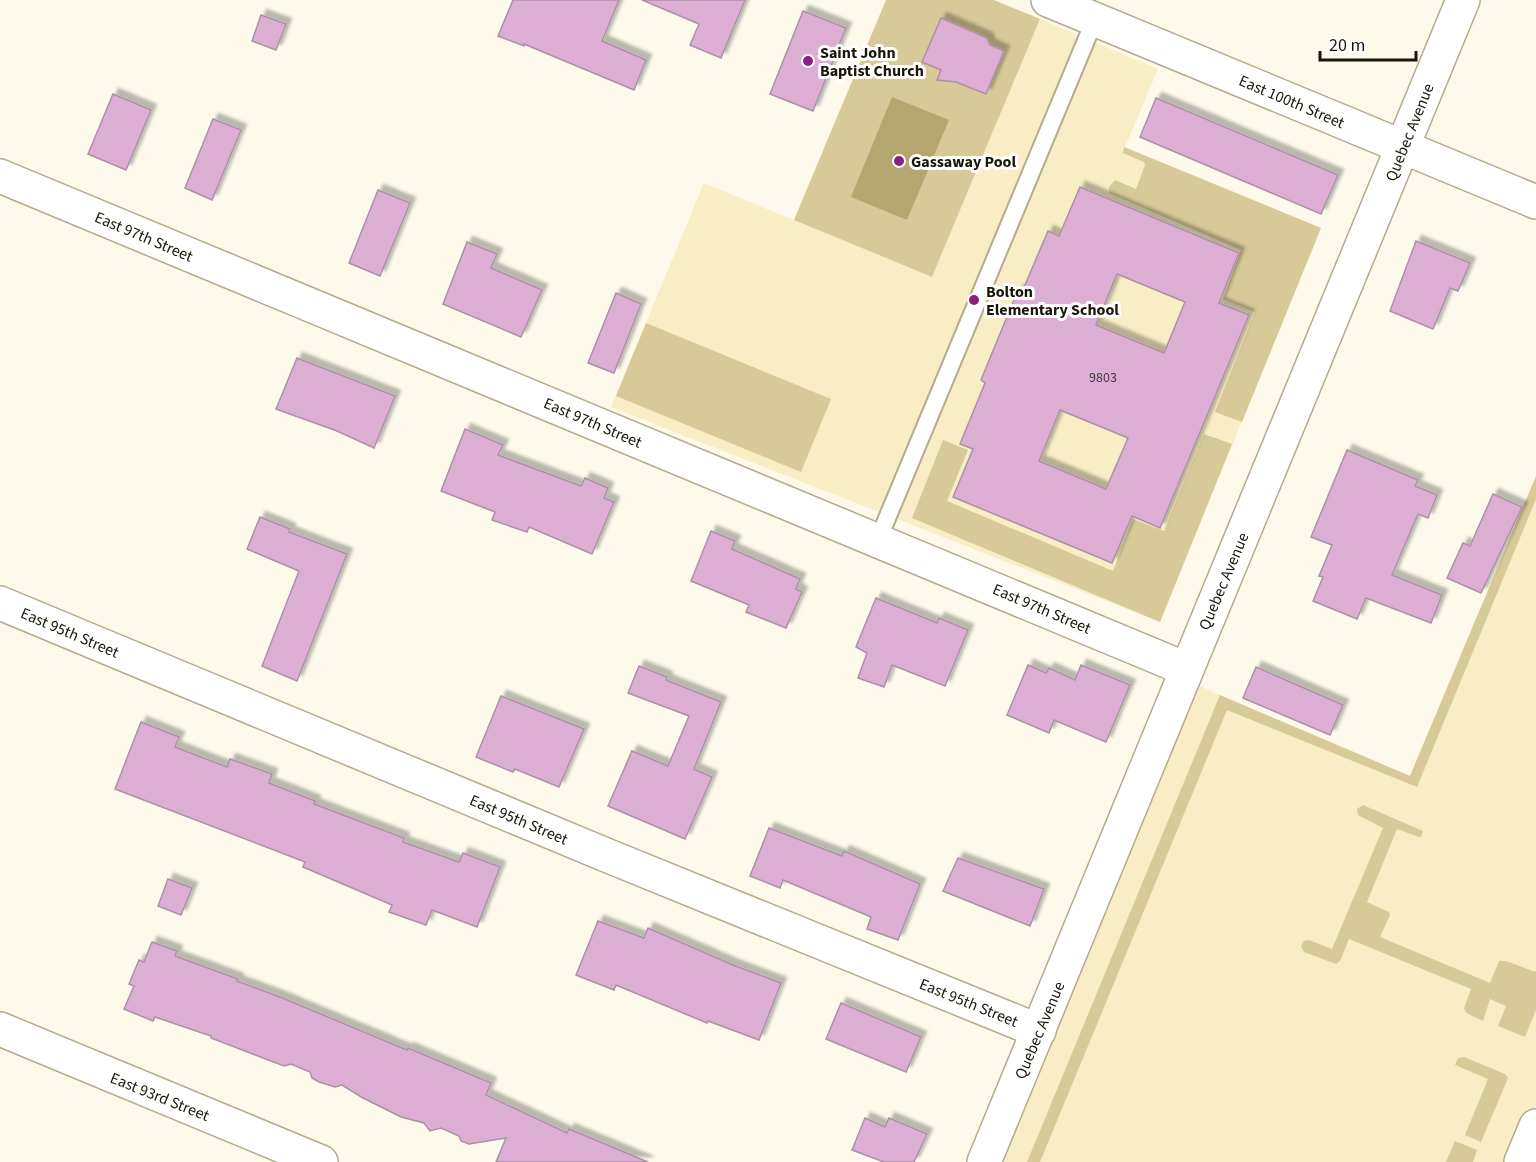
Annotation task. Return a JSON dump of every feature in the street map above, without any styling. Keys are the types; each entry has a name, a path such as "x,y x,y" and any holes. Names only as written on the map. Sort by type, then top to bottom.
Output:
{"street":[{"name":"East 100th Street","path":"1048,0 1536,202"},
{"name":"Quebec Avenue","path":"984,1162 1463,0"},
{"name":"East 97th Street","path":"0,176 1186,669"},
{"name":"East 95th Street","path":"0,603 606,855 1039,1030"},
{"name":"East 93rd Street","path":"0,1029 321,1162"},
{"path":"1521,1162 1536,1126"}],"lane":[{"path":"878,540 1095,19"}],"shaded area":[{"name":"Gassaway Pool","path":"886,0 994,0 1040,19 932,277 794,220"},
{"name":"Bolton Elementary School","path":"1040,19 1158,69 1125,147 1321,228 1160,622 611,407 704,183 932,277"},
{"path":"892,97 949,120 907,220 851,197"},
{"path":"1124,147 1321,228 1242,422 1215,412 1255,312 1223,299 1241,250 1109,193 1109,187 1115,180 1136,189 1145,165 1144,162 1123,153"},
{"path":"646,323 831,399 801,472 616,396"},
{"path":"1204,434 1232,444 1160,622 912,518 943,440 968,450 947,501 1113,571 1133,519 1164,531"},
{"path":"1536,476 1536,1162 984,1162 1185,678 1231,701 1410,776"},
{"path":"1536,476 1536,499 1417,787 1227,710 1040,1162 1027,1162 1220,695 1410,776"},
{"path":"1363,805 1423,831 1419,837 1397,829 1367,902 1389,912 1390,915 1380,937 1490,983 1499,961 1506,961 1535,972 1536,970 1536,1010 1525,1037 1498,1026 1506,1006 1490,999 1483,1021 1466,1013 1464,1008 1471,989 1349,939 1340,961 1336,964 1304,952 1301,946 1304,941 1309,940 1332,949 1383,828 1358,815 1357,809"},
{"path":"1464,1057 1505,1074 1508,1078 1481,1142 1465,1135 1488,1079 1455,1065 1458,1058"},
{"path":"1455,1141 1477,1150 1473,1162 1446,1162"}],"building":[{"path":"513,0 619,0 602,41 646,60 634,90 524,44 524,46 498,36"},
{"path":"642,0 745,0 721,58 690,45 699,24"},
{"name":"Saint John Baptist Church","path":"803,11 846,28 813,111 770,94"},
{"path":"261,15 286,24 276,50 252,41"},
{"path":"941,18 987,38 990,45 1004,51 986,94 956,82 937,80 941,70 922,62"},
{"path":"113,94 151,110 126,170 88,154"},
{"path":"1156,98 1338,175 1321,214 1140,137"},
{"path":"213,119 241,130 212,200 185,188"},
{"name":"Bolton Elementary School","path":"1080,187 1239,253 1219,303 1249,315 1160,528 1132,516 1112,563 953,497 973,449 960,444 985,383 981,380 1018,290 1022,292 1048,231 1059,236","holes":["1117,274 1185,302 1164,353 1096,325","1060,410 1128,438 1106,489 1039,461"]},
{"path":"378,190 410,203 380,276 349,263"},
{"path":"1416,241 1470,263 1458,291 1450,288 1433,329 1390,311"},
{"path":"467,242 497,254 491,268 542,290 521,337 443,304"},
{"path":"616,293 641,304 614,373 588,363"},
{"path":"297,358 395,396 374,448 337,431 276,409"},
{"path":"465,429 503,445 498,455 581,486 585,478 608,488 604,498 614,502 592,554 529,527 527,532 492,520 495,512 441,491"},
{"path":"1347,450 1418,480 1415,486 1437,495 1428,518 1418,514 1392,575 1442,595 1431,623 1366,598 1357,619 1313,601 1323,577 1319,576 1332,545 1311,537"},
{"path":"1493,494 1522,507 1481,593 1447,578 1463,543 1470,546"},
{"path":"260,517 290,529 289,532 347,554 297,681 262,666 299,571 247,549"},
{"path":"711,531 735,541 732,549 800,579 796,589 802,592 786,628 746,612 749,605 691,581"},
{"path":"876,598 937,623 939,618 968,630 945,686 892,665 884,687 858,678 867,653 856,647"},
{"path":"1028,665 1046,673 1049,668 1075,680 1081,665 1130,685 1106,742 1054,720 1049,733 1007,715"},
{"path":"639,666 667,677 666,680 721,702 694,769 712,777 685,839 608,806 632,751 668,766 689,716 628,693"},
{"path":"1256,667 1343,705 1330,735 1243,698"},
{"path":"501,696 584,729 559,787 515,769 513,772 476,757"},
{"path":"141,722 179,737 175,747 227,767 230,759 272,774 269,783 315,801 314,804 404,838 403,842 459,862 463,853 500,867 477,927 432,910 426,925 389,912 392,905 303,867 305,862 115,789"},
{"path":"769,828 842,856 844,851 920,884 898,940 867,929 871,917 783,880 780,888 750,876"},
{"path":"958,858 1044,889 1030,926 943,891"},
{"path":"168,879 192,888 181,915 158,906"},
{"path":"598,921 644,938 648,928 781,983 759,1040 708,1021 707,1023 616,985 614,990 576,975"},
{"path":"152,942 177,951 175,956 238,979 237,981 491,1083 486,1095 567,1133 569,1129 648,1162 496,1162 506,1138 469,1144 461,1141 459,1136 441,1128 430,1131 424,1123 401,1117 342,1085 335,1087 319,1082 312,1078 310,1072 291,1064 284,1066 211,1038 211,1036 155,1017 153,1021 124,1009 134,986 129,984 139,960 144,962"},
{"path":"841,1003 921,1037 906,1072 826,1039"},
{"path":"865,1118 885,1127 889,1118 927,1134 914,1162 884,1162 852,1150"}],"place":[{"name":"Saint John Baptist Church","path":"808,61"},
{"name":"Gassaway Pool","path":"899,161"},
{"name":"Bolton Elementary School","path":"974,300"}]}
